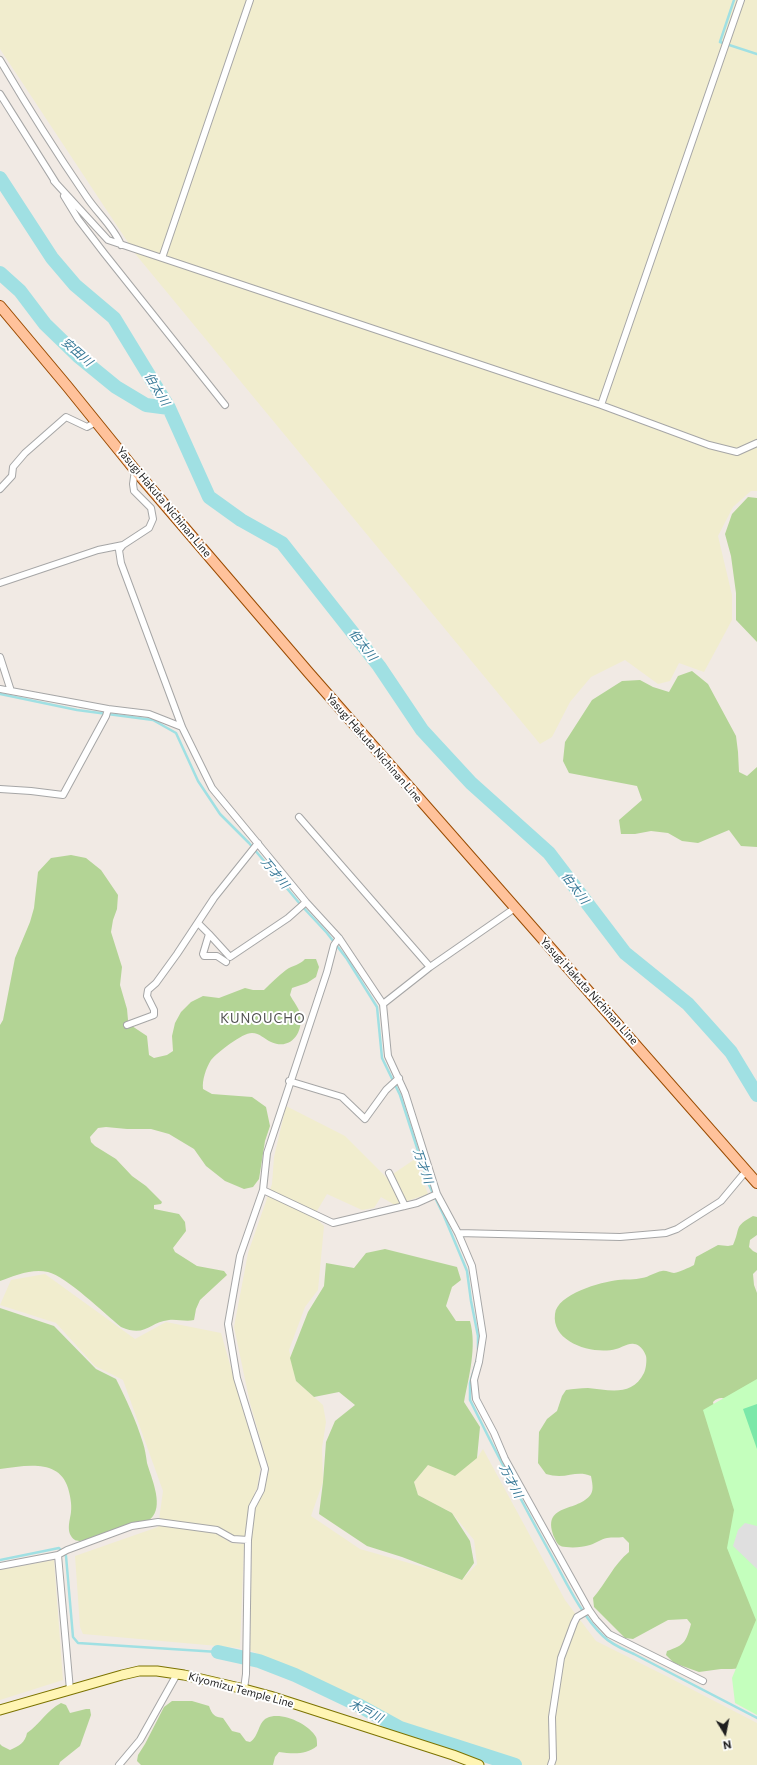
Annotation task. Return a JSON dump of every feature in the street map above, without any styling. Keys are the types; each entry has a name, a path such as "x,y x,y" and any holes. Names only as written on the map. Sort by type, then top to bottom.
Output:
{"main road":[{"name":"Yasugi Hakuta Nichinan Line","path":"0,306 134,470 310,674 757,1183"},
{"name":"Kiyomizu Temple Line","path":"0,1710 139,1671 157,1671 177,1674 270,1696 453,1755 479,1765"}],"street":[{"path":"162,258 250,0"},
{"path":"601,405 741,0"},
{"path":"0,60 18,91 83,191 118,236 121,245"},
{"path":"0,94 82,224 225,405"},
{"path":"54,181 108,240 121,245 601,405 709,445 737,452 757,443"},
{"path":"0,489 12,476 13,467 25,453 66,417 87,427 96,422"},
{"path":"134,470 134,491 151,508 154,519 149,528 123,545 119,550 122,563 182,727 212,788 255,847 302,905 336,942 383,1004 388,1056 395,1082 405,1092 437,1194 458,1233 472,1266 483,1336 479,1362 474,1380 476,1399 505,1459 596,1620 609,1634 703,1681"},
{"path":"0,583 98,550 123,545"},
{"path":"0,657 11,690"},
{"path":"0,689 11,690 107,712 149,714 182,727"},
{"path":"0,789 63,795 107,712"},
{"path":"299,817 430,967"},
{"path":"127,1025 154,1015 154,1010 148,996 148,990 156,983 214,898 255,847"},
{"path":"198,923 230,957 288,918 302,905"},
{"path":"383,1004 430,967 515,908"},
{"path":"209,934 203,954 204,956 217,956 226,962"},
{"path":"244,1689 246,1674 248,1540 252,1507 261,1490 265,1469 237,1378 228,1324 240,1256 263,1190 267,1153 336,942"},
{"path":"289,1082 342,1097 366,1119 395,1082"},
{"path":"458,1233 620,1237 666,1233 678,1229 721,1201 746,1171"},
{"path":"389,1173 405,1206"},
{"path":"263,1190 332,1223 417,1203 437,1194"},
{"path":"0,1566 58,1555 67,1550 132,1526 158,1522 217,1530 233,1539 248,1540"},
{"path":"58,1555 70,1690"},
{"path":"551,1765 553,1759 552,1717 561,1658 577,1617 590,1610"},
{"path":"119,1765 140,1740 177,1674"}],"shaded area":[{"path":"0,0 757,0 757,491 751,491 733,507 718,536 732,595 732,620 704,672 679,663 670,681 658,684 625,660 591,677 570,702 552,737 540,744 137,256 0,49"},
{"path":"286,1106 345,1136 387,1178 415,1159 428,1194 395,1205 381,1197 374,1208 362,1210 327,1194 314,1216 324,1226 318,1290 305,1307 289,1350 296,1381 323,1405 326,1422 322,1448 323,1482 311,1516 360,1549 437,1571 462,1580 477,1564 474,1540 452,1513 418,1495 414,1482 428,1465 477,1458 483,1449 565,1600 596,1641 757,1723 757,1765 520,1765 515,1761 461,1746 404,1726 250,1650 252,1539 219,1535 231,1543 244,1544 240,1648 83,1634 80,1627 75,1556 158,1527 163,1491 123,1380 95,1366 56,1323 0,1305 11,1280 45,1274 135,1339 166,1322 221,1333 245,1417 261,1464 257,1489 254,1493 263,1495 269,1469 250,1403 234,1327 248,1253 272,1184 274,1157"},
{"path":"745,1523 757,1526 757,1569 733,1546 738,1530"},
{"path":"54,1560 63,1680 0,1700 0,1570"}],"green space":[{"path":"748,497 757,498 757,642 736,620 736,593 731,556 725,534 732,514"},
{"path":"692,671 708,684 736,736 739,772 747,776 757,767 757,847 741,846 729,830 698,843 682,841 668,833 651,831 635,834 621,834 619,820 642,800 637,786 569,773 563,761 565,742 592,700 622,681 640,680 653,687 669,692 678,676"},
{"path":"71,855 86,858 101,870 118,895 117,909 111,932 122,967 120,985 127,1009 128,1020 132,1026 147,1036 149,1055 154,1058 167,1055 173,1051 172,1036 175,1023 181,1012 191,1002 203,996 219,998 245,988 264,990 286,970 301,963 305,959 316,959 319,967 316,977 307,983 292,988 290,995 298,1009 301,1021 298,1033 290,1042 278,1044 252,1033 242,1036 224,1048 211,1060 205,1074 203,1089 212,1094 252,1097 266,1107 270,1126 265,1141 259,1179 253,1187 244,1189 225,1181 206,1166 194,1149 169,1134 151,1129 106,1127 98,1128 90,1137 91,1142 95,1146 116,1159 132,1176 146,1186 162,1202 161,1204 154,1205 154,1209 179,1214 185,1222 186,1231 173,1248 175,1252 197,1266 224,1271 227,1275 200,1300 196,1309 194,1320 162,1321 142,1330 129,1330 121,1327 65,1280 56,1275 48,1272 36,1271 17,1275 0,1281 0,1025 3,1020 15,958 30,922 34,908 38,872 51,858"},
{"path":"753,1216 757,1217 757,1235 750,1240 749,1247 757,1253 757,1270 753,1274 754,1285 757,1293 757,1387 731,1400 719,1398 713,1402 756,1582 757,1661 742,1668 699,1672 674,1663 666,1655 667,1651 678,1647 686,1639 691,1624 687,1619 668,1620 633,1639 625,1638 594,1607 593,1598 614,1568 629,1552 629,1543 623,1537 607,1538 590,1545 578,1547 564,1547 558,1544 551,1527 552,1519 562,1510 585,1500 592,1492 592,1481 591,1476 583,1474 559,1476 546,1474 538,1463 539,1432 547,1419 557,1411 562,1396 566,1390 585,1388 612,1390 627,1389 639,1381 646,1367 646,1356 641,1348 636,1344 629,1344 607,1350 597,1350 576,1345 567,1339 560,1333 556,1324 555,1314 563,1301 581,1290 601,1283 618,1280 639,1279 657,1272 665,1271 674,1273 687,1269 694,1265 696,1257 718,1245 733,1245 738,1228"},
{"path":"385,1249 457,1267 461,1280 452,1287 446,1306 456,1321 470,1321 473,1341 470,1372 464,1402 480,1427 477,1458 455,1476 428,1465 414,1482 418,1495 452,1513 470,1541 474,1563 462,1580 402,1557 367,1546 319,1514 326,1442 335,1421 355,1405 339,1392 314,1397 296,1381 290,1358 308,1312 324,1286 326,1263 354,1268 366,1253"},
{"path":"0,1308 54,1326 96,1369 116,1379 131,1410 140,1434 157,1497 156,1511 149,1520 119,1527 112,1532 95,1538 83,1541 75,1540 70,1534 69,1530 71,1500 69,1491 63,1478 57,1472 40,1466 19,1466 0,1469"},
{"path":"757,1379 757,1715 735,1703 732,1678 756,1620 727,1548 734,1510 703,1410"},
{"path":"757,1404 757,1449 743,1409"},
{"path":"172,1701 192,1701 209,1706 211,1712 216,1716 223,1718 232,1731 240,1733 246,1741 250,1742 255,1737 264,1720 267,1718 280,1716 294,1720 301,1723 312,1732 316,1738 317,1746 308,1751 299,1753 279,1752 275,1757 273,1765 141,1765 137,1761 138,1755 164,1707"},
{"path":"61,1703 66,1705 70,1713 90,1709 91,1715 80,1746 60,1762 59,1765 0,1765 0,1744 10,1750 19,1746 25,1739 27,1733 52,1709"}],"waterway":[{"path":"734,0 720,42 757,54"},
{"name":"伯太川","path":"0,178 52,258 75,285 114,318 169,408 209,497 241,520 282,543 379,666 422,730 471,783 549,853 625,953 688,1004 731,1052 757,1095"},
{"name":"安田川","path":"0,273 20,291 45,324 78,356 116,387 146,405 169,408"},
{"name":"万才川","path":"0,694 77,710 153,720 176,733 198,781 220,814 249,843 300,904 327,933 347,959 377,1007 382,1058 400,1095 429,1185 467,1271 478,1336 478,1349"},
{"name":"万才川","path":"478,1356 470,1383 470,1400 533,1522 582,1611 603,1636 614,1644 757,1718"},
{"path":"0,1560 59,1548 66,1556 73,1637 78,1643 218,1652"},
{"name":"木戸川","path":"218,1652 259,1661 295,1675 358,1705 400,1728 515,1765"}],"district":[{"name":"KUNOUCHO","path":"263,1019"}]}
